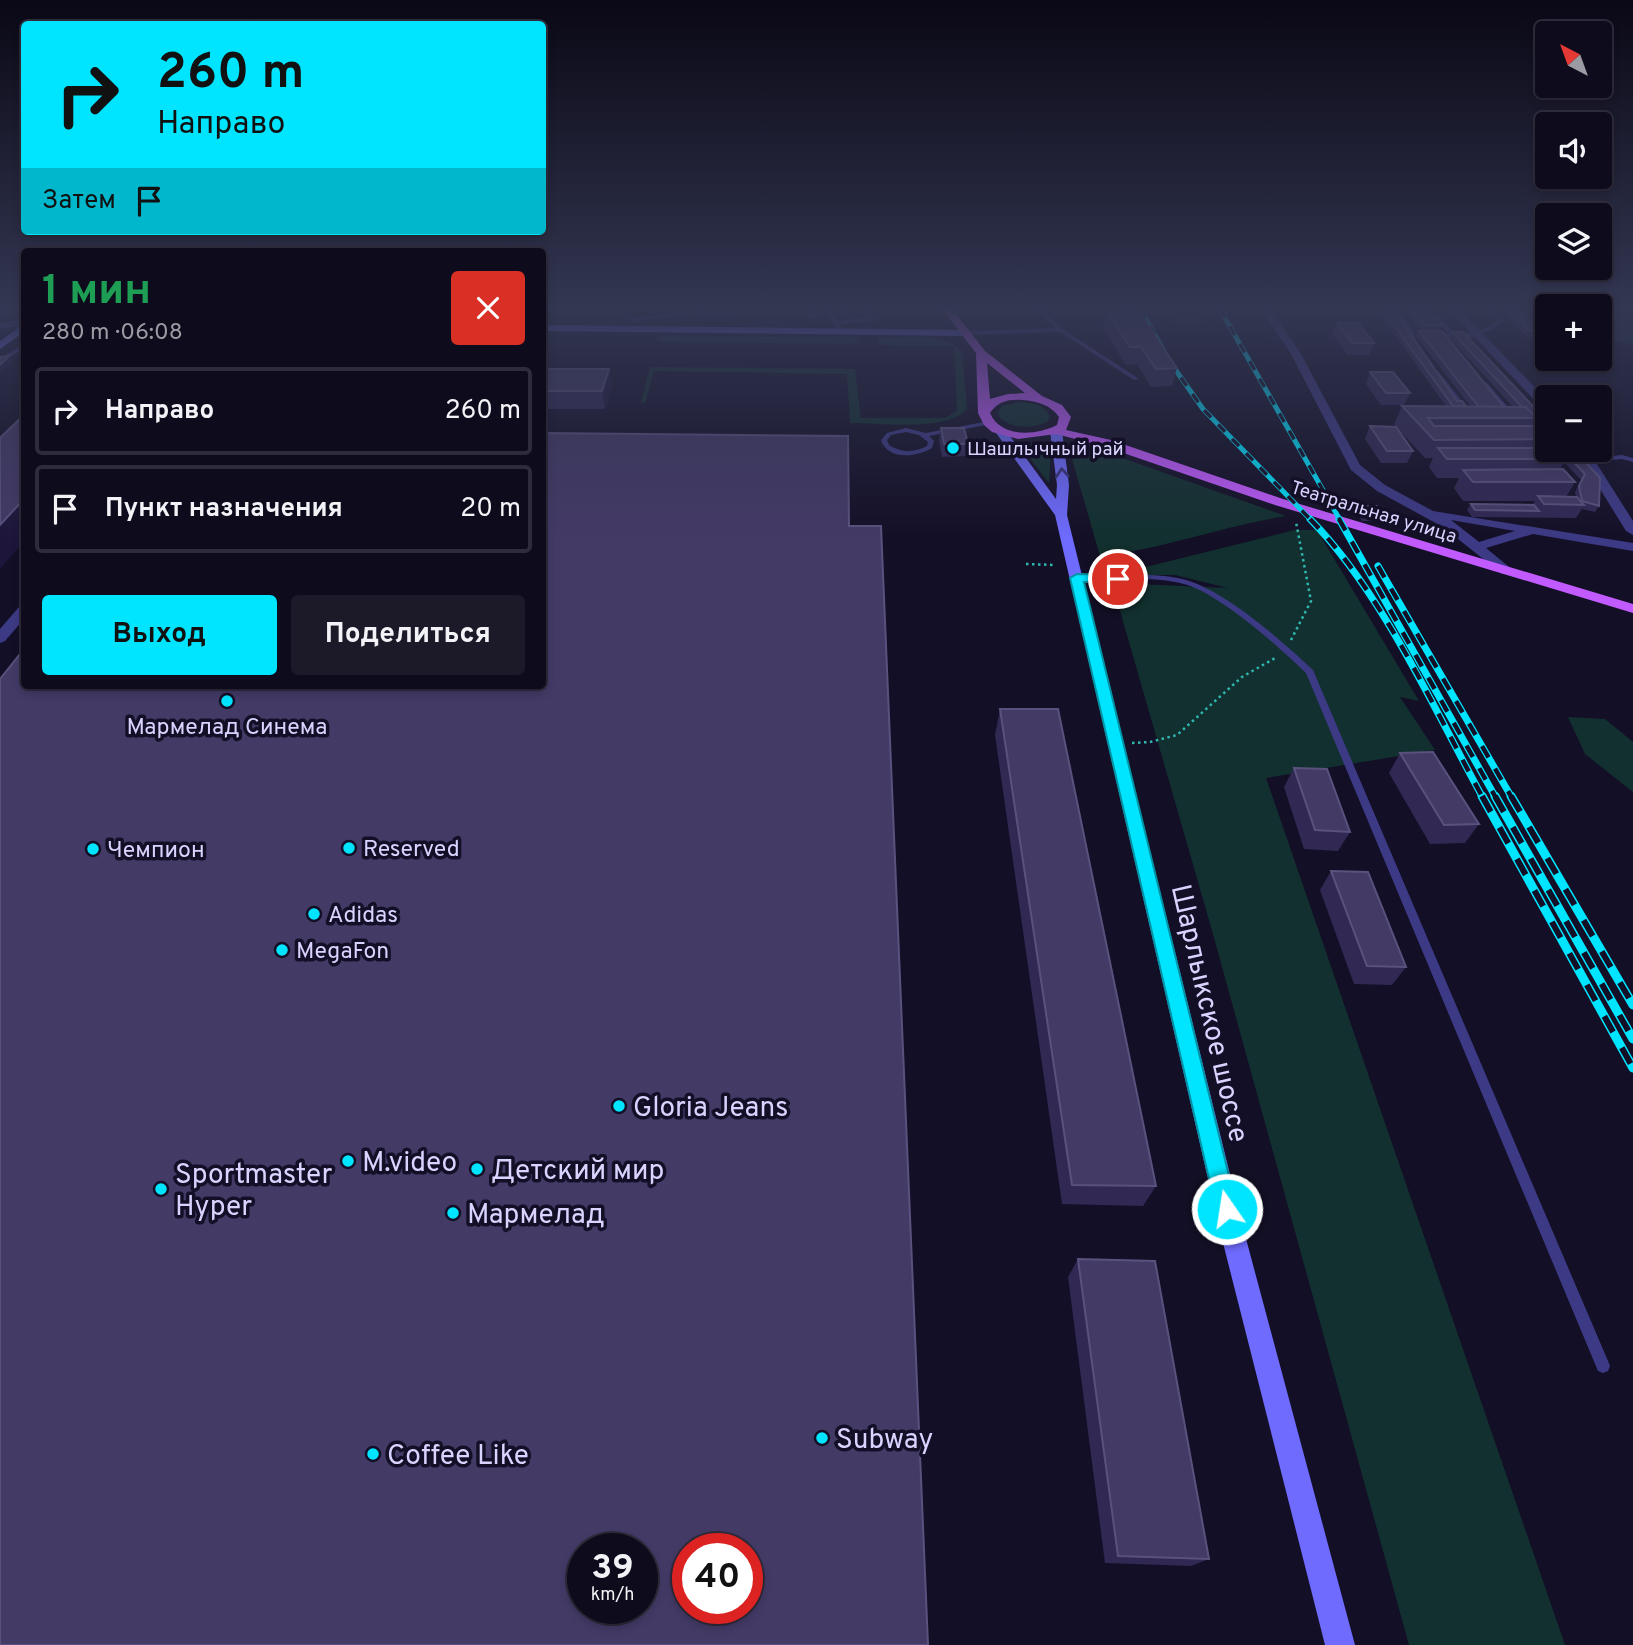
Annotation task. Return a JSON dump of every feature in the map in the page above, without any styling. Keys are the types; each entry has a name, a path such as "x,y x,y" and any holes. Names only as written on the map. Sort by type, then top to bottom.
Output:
{"main road":[{"path":"983,386 985,416 994,427"},
{"path":"1022,386 1038,398"},
{"path":"985,409 991,403 1009,397 1038,398"},
{"name":"Театральная улица","path":"1038,398 1053,404 1107,443"},
{"path":"1056,431 1065,422 1063,411"},
{"name":"Театральная улица","path":"994,427 1029,436 1056,431 1107,443 1279,502 1633,609"}],"street":[{"path":"1313,386 1355,467 1381,488 1426,512 1479,547 1507,570"},
{"name":"Шарлыкское шоссе","path":"994,427 1061,515"},
{"name":"Шарлыкское шоссе","path":"1056,431 1063,485 1061,515 1233,1235 1340,1645"},
{"path":"1590,462 1633,531"},
{"path":"1426,512 1633,547"},
{"path":"1479,547 1537,529"},
{"path":"0,638 21,614"}],"lane":[{"path":"1447,386 1474,421"},
{"path":"1486,386 1518,421"},
{"path":"927,435 931,441 930,447 919,453 894,452 886,446 884,440 889,434 898,431 914,431 927,435 994,427"},
{"path":"1612,456 1633,460"},
{"path":"1077,578 1188,582 1219,598 1310,672 1604,1366"}],"path":[{"path":"1116,743 1150,742 1177,735 1242,677 1264,666 1285,650 1311,601 1296,522"}],"green space":[{"path":"645,386 650,386 645,403 641,403"},
{"path":"848,386 857,386 861,418 945,418 957,411 956,386 965,386 967,409 944,421 912,425 850,423"},
{"path":"1019,402 1041,407 1050,417 1047,422 1029,427 1017,426 1000,418 998,412 1002,406"},
{"path":"1017,442 1051,446 1049,483"},
{"path":"1090,451 1114,455 1286,516 1100,556 1072,459"},
{"path":"1295,530 1317,530 1419,701 1400,697 1435,750 1266,778 1565,1645 1409,1645 1211,927 1112,583 1228,588 1175,575 1113,575"},
{"path":"1568,717 1605,719 1633,742 1633,792 1585,754"}],"building":[{"path":"546,386 604,386 602,391 546,391"},
{"path":"1380,386 1404,386 1410,393 1386,393"},
{"path":"1438,386 1446,386 1457,401 1462,401 1466,406 1453,406"},
{"path":"1462,386 1487,386 1504,407 1478,406"},
{"path":"1502,386 1514,386 1535,408 1535,417 1526,407 1522,407"},
{"path":"1402,406 1526,407 1535,417 1428,418 1434,426 1535,426 1535,439 1434,440"},
{"path":"21,418 21,502 0,525 0,438"},
{"path":"1370,426 1396,427 1413,451 1387,451"},
{"path":"941,428 964,428 968,444 944,444"},
{"name":"Мармелад","path":"546,433 848,436 849,526 881,526 928,1645 0,1645 0,679 21,653 21,689 546,689"},
{"path":"1438,448 1535,448 1535,459 1447,459"},
{"path":"1574,462 1585,462 1600,478 1599,506 1582,501 1579,486 1585,474"},
{"path":"1563,469 1575,482 1473,482 1463,470"},
{"path":"1538,496 1577,497 1584,505 1544,504"},
{"path":"1471,504 1534,505 1539,511 1475,510"},
{"path":"1360,506 1377,506 1382,515 1365,515"},
{"path":"1000,709 1058,709 1156,1186 1072,1185"},
{"path":"1433,752 1479,824 1444,825 1400,753"},
{"path":"1294,768 1327,769 1350,832 1315,830"},
{"path":"1331,871 1368,872 1406,967 1367,966"},
{"path":"1078,1259 1155,1261 1209,1559 1118,1556"}],"railway":[{"path":"1187,386 1203,409 1311,520"},
{"path":"1264,386 1340,520"},
{"path":"1310,519 1336,548 1383,615 1483,798"},
{"path":"1339,519 1496,798"},
{"path":"1378,566 1512,798"},
{"path":"1482,796 1633,1068"},
{"path":"1495,796 1633,1039"},
{"path":"1511,796 1633,1005"}],"place":[{"name":"Шашлычный рай","path":"953,448"},
{"name":"Мармелад Синема","path":"227,701"},
{"name":"Reserved","path":"349,848"},
{"name":"Чемпион","path":"93,849"},
{"name":"Adidas","path":"314,914"},
{"name":"MegaFon","path":"282,950"},
{"name":"Gloria Jeans","path":"619,1106"},
{"name":"M.video","path":"348,1161"},
{"name":"Детский мир","path":"477,1169"},
{"name":"Sportmaster Hyper","path":"161,1189"},
{"name":"Мармелад","path":"453,1213"},
{"name":"Subway","path":"822,1438"},
{"name":"Coffee Like","path":"373,1454"}],"route":[{"path":"1118,579 1077,578 1227,1209"}]}
